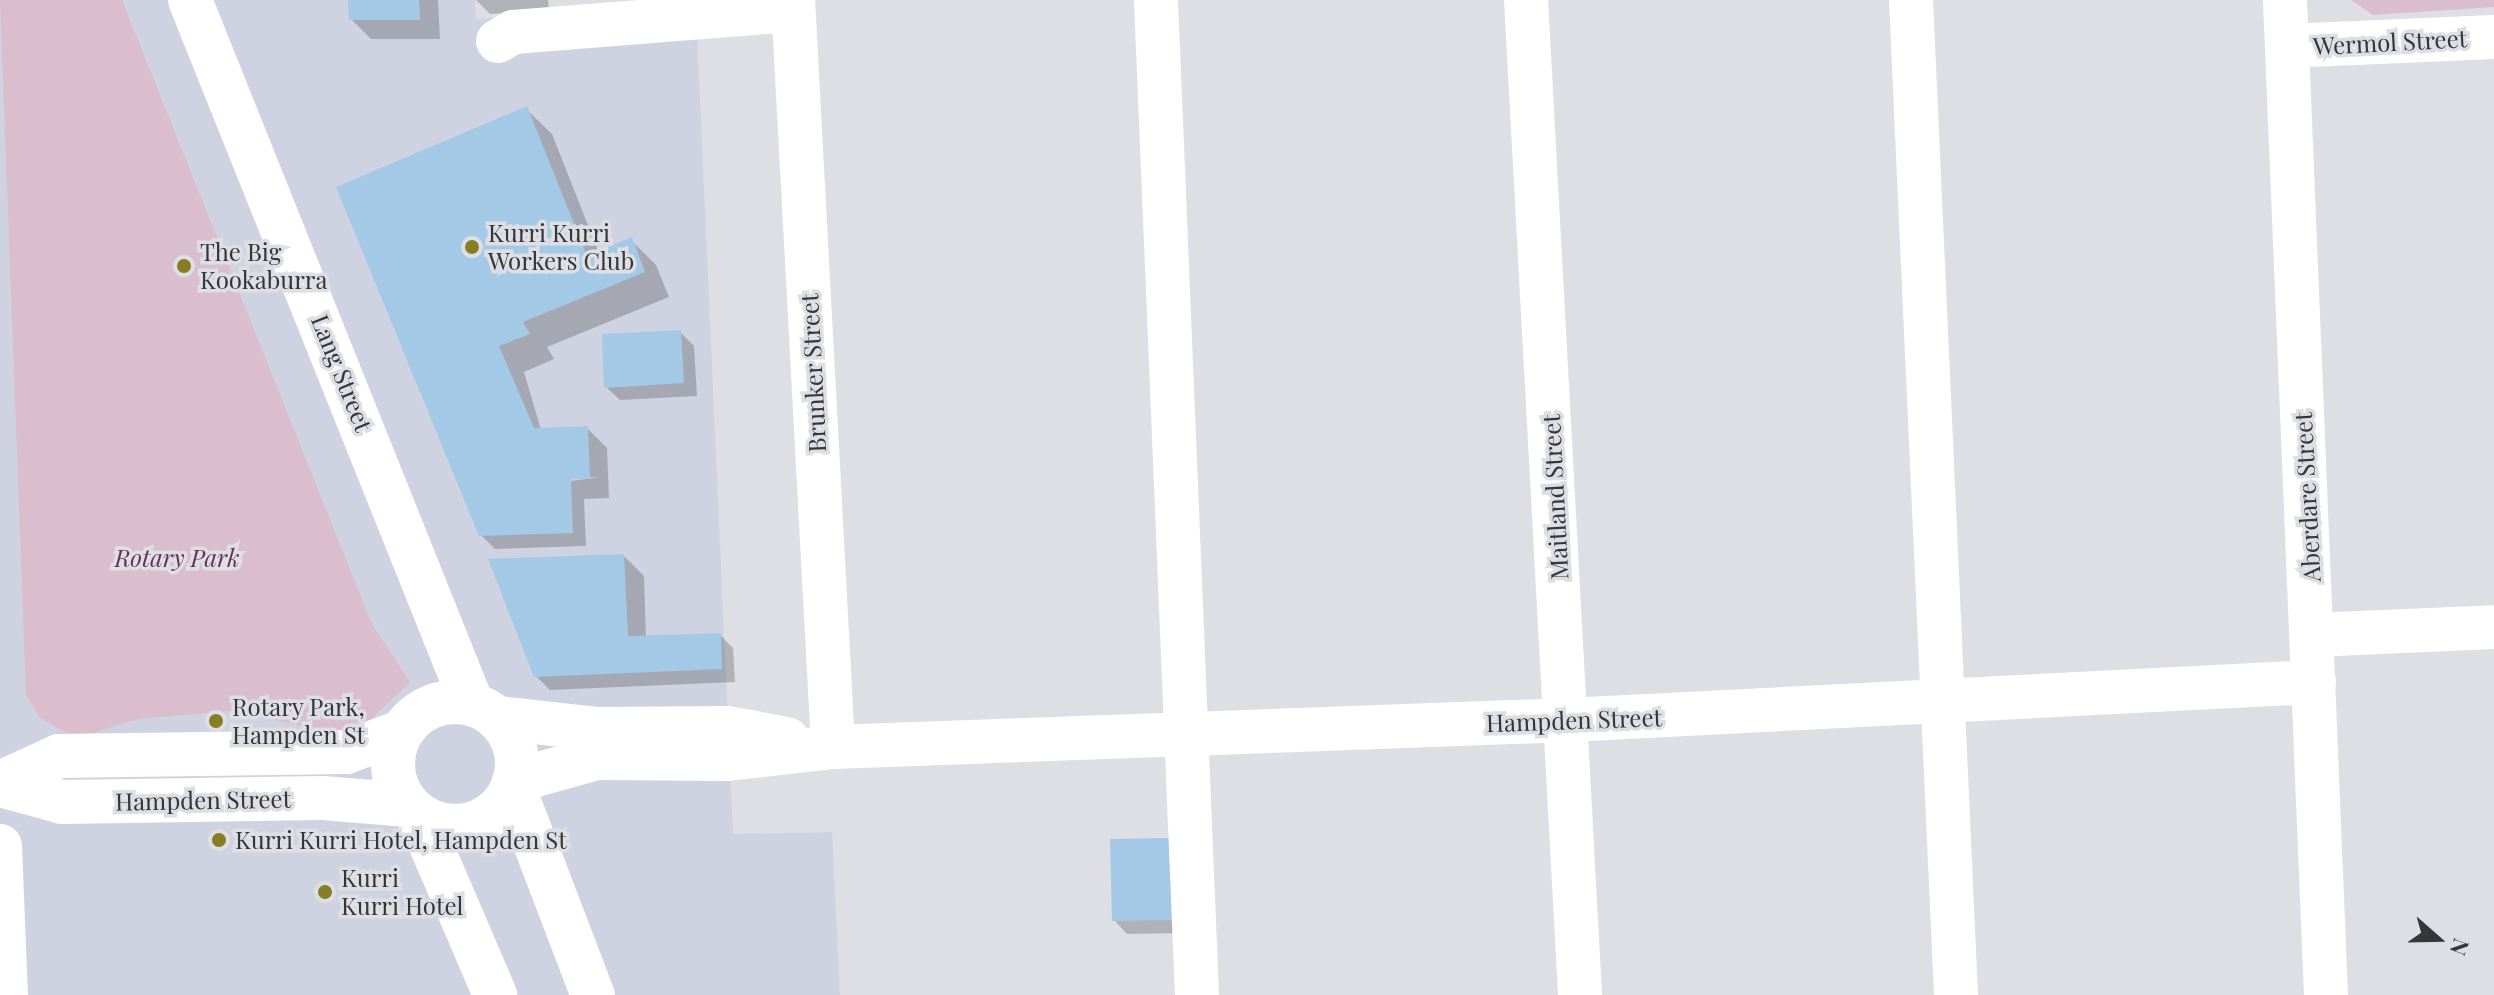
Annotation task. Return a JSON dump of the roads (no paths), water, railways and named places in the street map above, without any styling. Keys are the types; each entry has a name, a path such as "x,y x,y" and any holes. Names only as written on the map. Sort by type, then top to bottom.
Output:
{"street":[{"name":"Lang Street","path":"190,0 484,711"},
{"path":"1156,0 1197,995"},
{"name":"Maitland Street","path":"1526,0 1568,720 1580,995"},
{"path":"1911,0 1956,995"},
{"name":"Aberdare Street","path":"2285,0 2326,995"},
{"path":"498,41 513,32 793,5"},
{"name":"Brunker Street","path":"793,5 833,747"},
{"name":"Wermol Street","path":"2287,46 2494,37"},
{"path":"2313,635 2494,627"},
{"name":"Hampden Street","path":"514,784 597,758 727,759 833,747 1568,720 2314,682"},
{"path":"495,995 413,810 398,791 393,762 401,732 411,719 440,703 484,711 514,746 514,784 593,995"},
{"name":"Hampden Street","path":"484,711 596,729 728,728 833,747"},
{"name":"Hampden Street","path":"0,784 59,756 346,752 401,732"},
{"name":"Hampden Street","path":"0,784 62,802 323,798 413,810"},
{"path":"413,810 450,826 468,825 500,807 514,784"},
{"path":"0,846 6,995"}],"place":[{"name":"Kurri Kurri Workers Club","path":"472,247"},
{"name":"The Big Kookaburra","path":"184,266"},
{"name":"Rotary Park, Hampden St","path":"216,721"},
{"name":"Kurri Kurri Hotel, Hampden St","path":"219,840"},
{"name":"Kurri Kurri Hotel","path":"325,892"}],"park label":[{"name":"Rotary Park","path":"177,558"}]}
